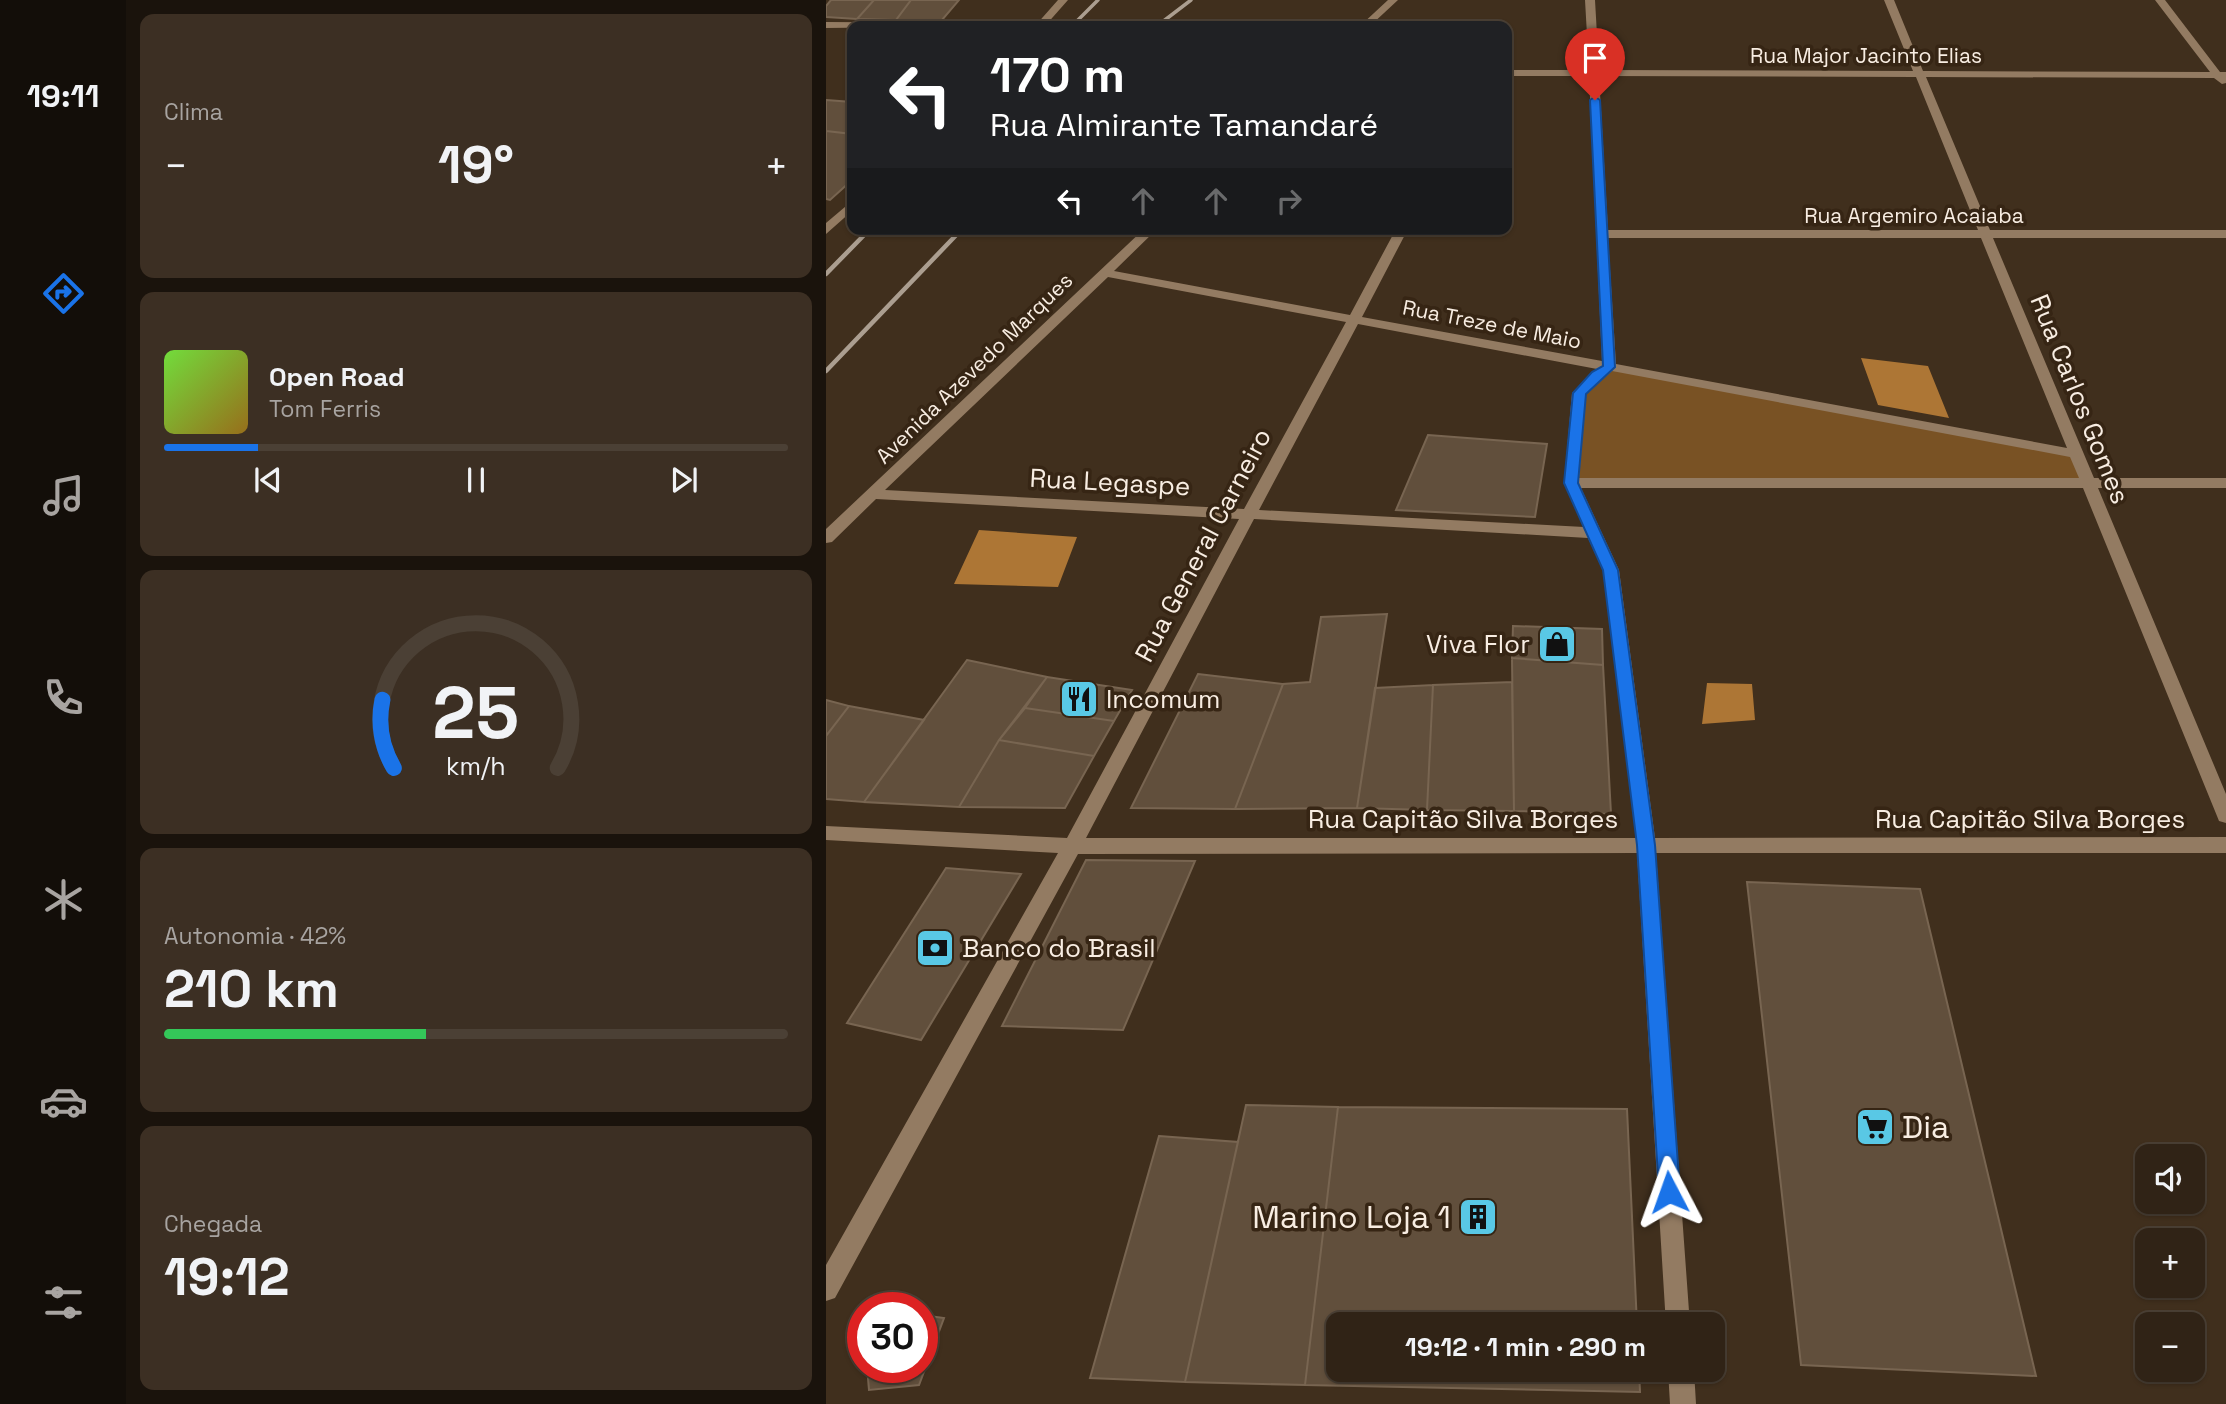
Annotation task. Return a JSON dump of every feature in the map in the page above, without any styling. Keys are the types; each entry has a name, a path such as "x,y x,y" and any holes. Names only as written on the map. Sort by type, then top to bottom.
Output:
{"street":[{"path":"1044,21 1063,0"},
{"path":"1370,21 1392,0"},
{"path":"1590,0 1609,367 1579,393 1571,483 1611,570 1646,845 1677,1312"},
{"name":"Rua Carlos Gomes","path":"1889,0 2226,816"},
{"path":"2160,0 2222,75 2226,86"},
{"path":"826,25 847,25"},
{"name":"Rua Major Jacinto Elias","path":"1512,73 2222,75"},
{"path":"826,208 847,207"},
{"path":"826,230 847,209"},
{"name":"Rua Argemiro Acaiaba","path":"1602,234 2226,234"},
{"name":"Avenida Azevedo Marques","path":"826,538 1145,235"},
{"name":"Rua General Carneiro","path":"826,1289 1072,846 1399,235"},
{"name":"Rua Treze de Maio","path":"1105,273 2077,454"},
{"path":"1571,483 2226,483"},
{"name":"Rua Legaspe","path":"873,494 1596,533"},
{"name":"Rua Capitão Silva Borges","path":"826,833 1072,846 2226,845"},
{"path":"1682,1382 1683,1404"}],"shaded area":[{"path":"1861,358 1928,366 1949,418 1878,405"},
{"path":"1609,367 2077,454 2088,483 1571,483 1579,393"},
{"path":"979,530 1077,537 1058,587 954,584"},
{"path":"1707,683 1752,684 1755,720 1702,724"}],"building":[{"path":"831,0 874,0 857,19 826,17 826,6"},
{"path":"874,0 911,0 896,20 857,19"},
{"path":"911,0 959,0 942,20 896,20"},
{"path":"826,100 847,102 847,133 826,131"},
{"path":"826,131 847,133 847,185 830,200 826,199"},
{"path":"1428,435 1547,444 1535,517 1396,510"},
{"path":"1387,614 1357,808 1235,809 1283,684 1310,682 1321,617"},
{"name":"Viva Flor","path":"1513,626 1602,629 1603,665 1512,658"},
{"path":"1512,658 1603,665 1611,814 1514,811"},
{"path":"967,660 1047,677 999,740 959,807 864,802"},
{"path":"1198,674 1283,684 1235,809 1131,808"},
{"name":"Incomum","path":"1047,677 1132,690 1114,721 1025,708"},
{"path":"1512,682 1514,811 1427,810 1433,685"},
{"path":"1433,685 1427,810 1357,808 1375,688"},
{"path":"826,700 849,706 826,736"},
{"path":"849,706 924,720 864,802 826,799 826,736"},
{"path":"1025,708 1114,721 1094,756 999,740"},
{"path":"999,740 1094,756 1065,808 959,807"},
{"path":"1086,860 1195,861 1123,1030 1002,1026"},
{"name":"Banco do Brasil","path":"946,868 1021,874 921,1040 847,1023"},
{"name":"Dia","path":"1747,882 1920,889 2036,1376 1801,1365"},
{"path":"1246,1105 1338,1107 1305,1385 1185,1382"},
{"name":"Marino Loja 1","path":"1338,1107 1627,1109 1636,1312 1326,1312 1326,1382 1640,1382 1640,1392 1305,1385"},
{"path":"1159,1136 1238,1142 1185,1382 1090,1378"},
{"path":"938,1317 944,1318 938,1334"},
{"path":"868,1383 920,1383 919,1385 869,1390"}],"railway":[{"path":"1077,21 1098,0"},
{"path":"1164,21 1191,0"},
{"path":"826,274 864,235"},
{"path":"826,371 956,235"}],"place":[{"name":"Viva Flor","path":"1557,644"},
{"name":"Incomum","path":"1079,699"},
{"name":"Banco do Brasil","path":"935,948"},
{"name":"Dia","path":"1875,1127"},
{"name":"Marino Loja 1","path":"1478,1217"}],"route":[{"path":"1595,100 1609,367 1579,393 1571,483 1611,570 1646,845 1669,1192"}]}
